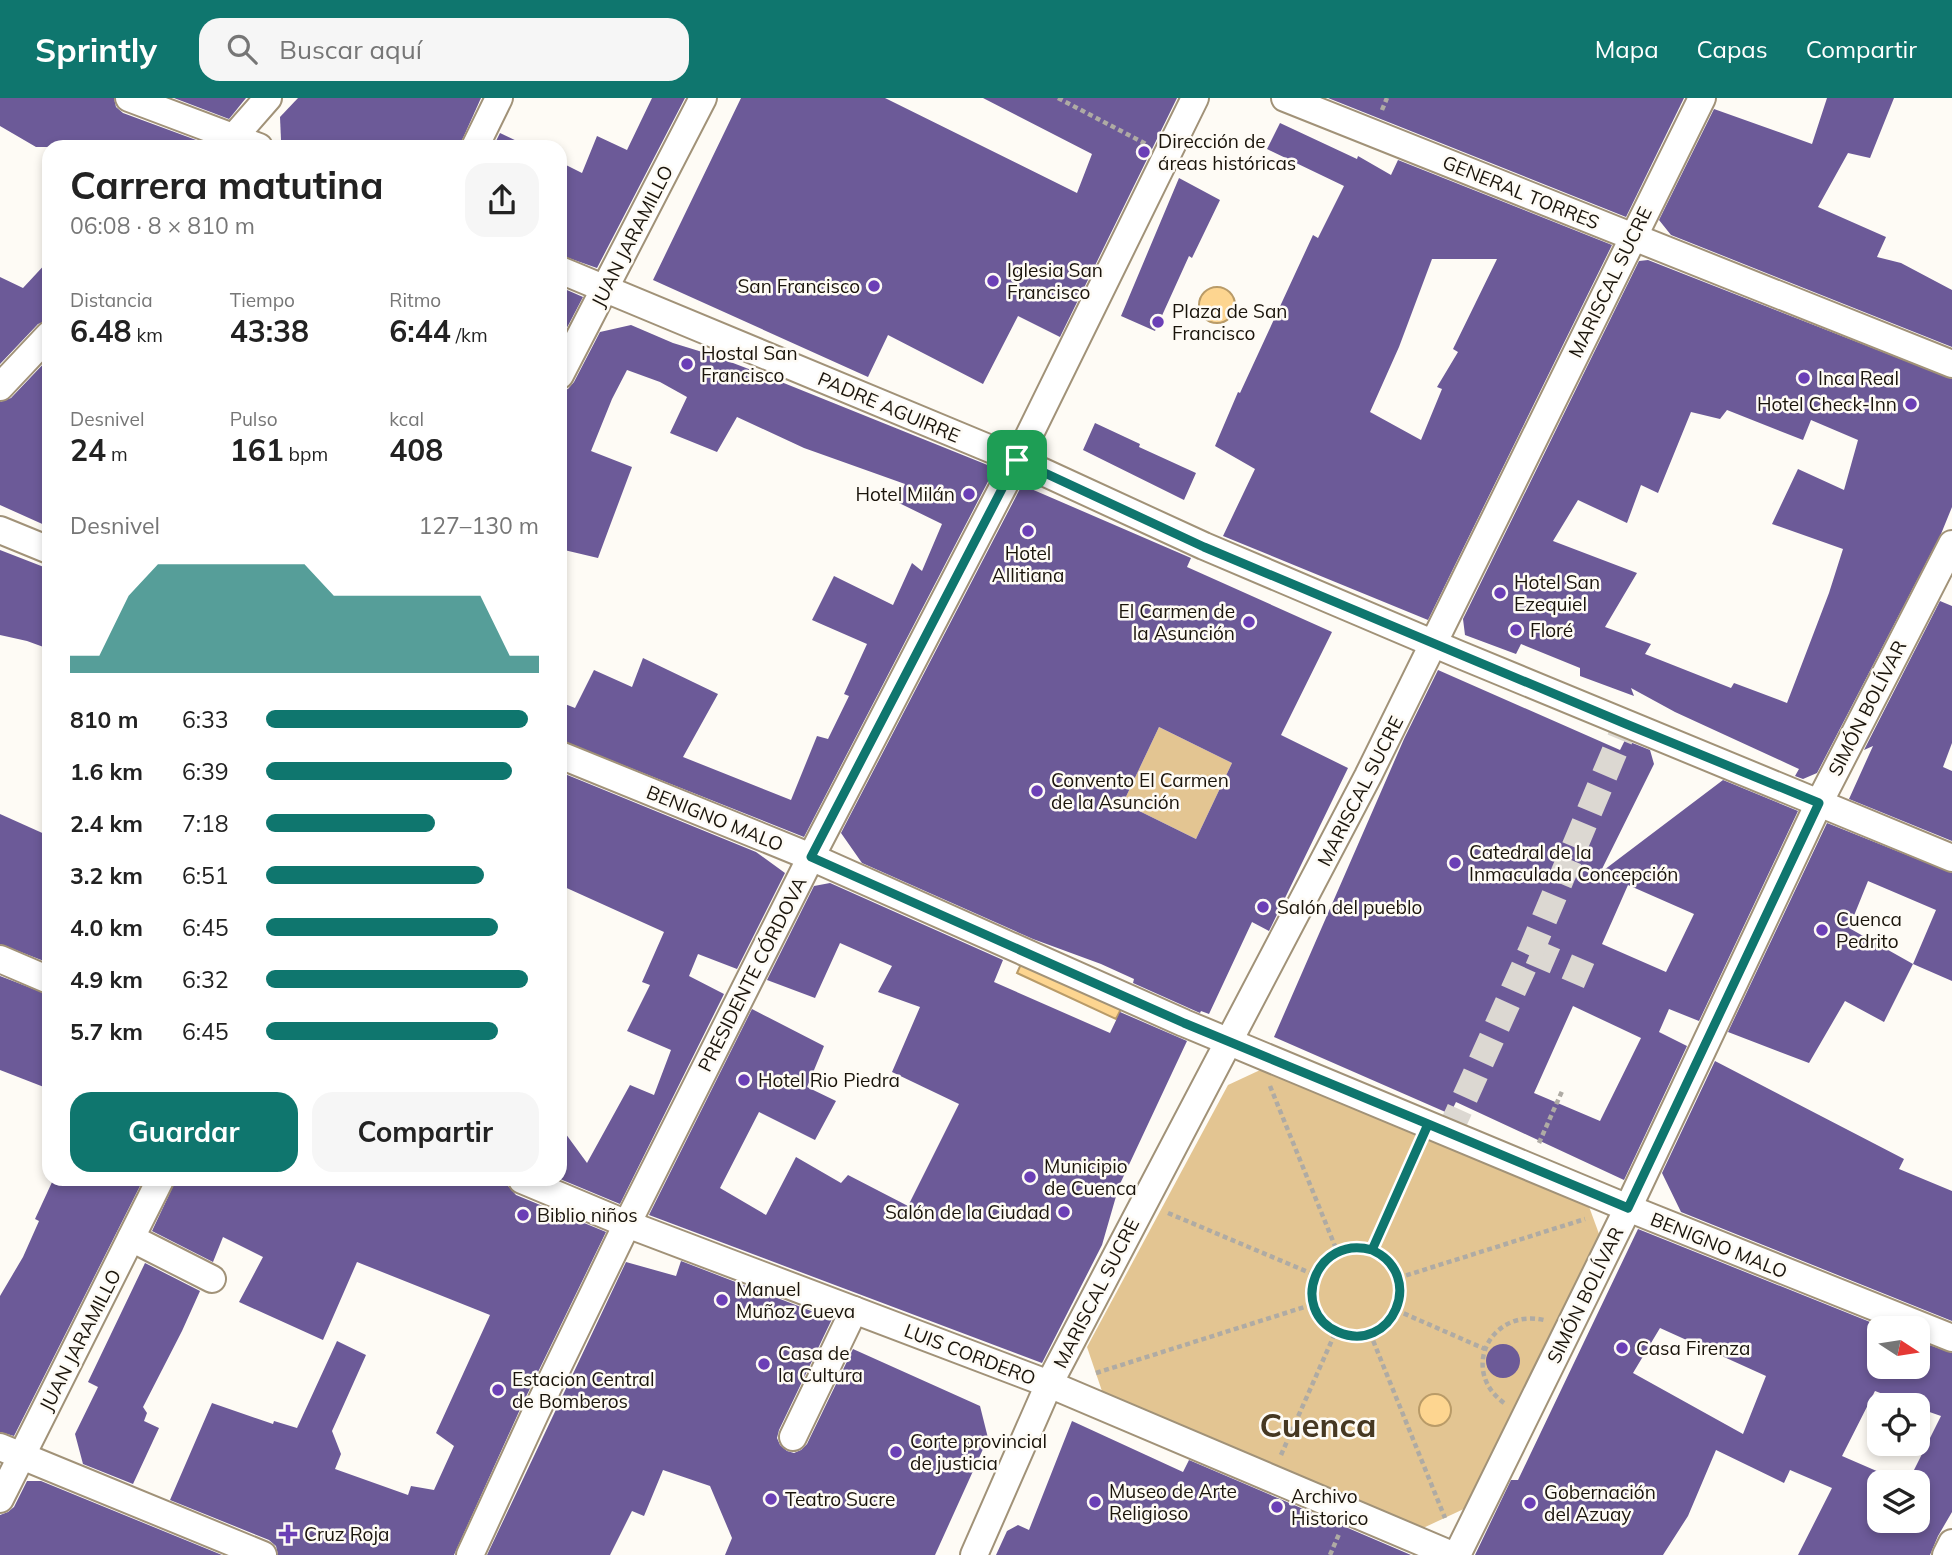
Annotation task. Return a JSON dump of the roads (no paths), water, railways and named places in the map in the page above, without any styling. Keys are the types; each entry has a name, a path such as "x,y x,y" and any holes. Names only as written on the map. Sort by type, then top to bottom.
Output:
{"street":[{"path":"129,98 225,140"},
{"path":"232,140 268,98"},
{"path":"478,140 499,98"},
{"name":"JUAN JARAMILLO","path":"567,361 703,98"},
{"name":"PRESIDENTE CÓRDOVA","path":"470,1555 627,1224 811,857 1017,460 1195,98"},
{"name":"GENERAL TORRES","path":"1285,98 1952,364"},
{"name":"MARISCAL SUCRE","path":"974,1555 1049,1384 1261,982 1434,644 1702,98"},
{"name":"PADRE AGUIRRE","path":"567,273 1017,460 1204,547 1952,858"},
{"path":"0,387 42,342"},
{"path":"0,530 42,547"},
{"name":"SIMÓN BOLÍVAR","path":"1455,1555 1628,1208 1819,803 1952,544"},
{"name":"BENIGNO MALO","path":"567,758 811,857 1172,1017 1628,1208 1952,1338"},
{"path":"0,959 42,977"},
{"name":"JUAN JARAMILLO","path":"0,1499 11,1452 131,1238 157,1186"},
{"name":"LUIS CORDERO","path":"536,1186 627,1224 1049,1384 1455,1555"},
{"path":"131,1238 212,1279"},
{"path":"793,1437 854,1310"},
{"path":"11,1452 263,1555"},
{"path":"1946,1555 1952,1543"}],"tunnel":[{"path":"1449,1133 1531,951 1626,724"},
{"path":"1531,951 1589,976"}],"place":[{"name":"Dirección de áreas históricas","path":"1144,152"},
{"name":"Iglesia San Francisco","path":"993,281"},
{"name":"San Francisco","path":"874,286"},
{"name":"Plaza de San Francisco","path":"1158,322"},
{"name":"Hostal San Francisco","path":"687,364"},
{"name":"Inca Real","path":"1804,378"},
{"name":"Hotel Check-Inn","path":"1911,404"},
{"name":"Hotel Milán","path":"969,494"},
{"name":"Hotel Allitiana","path":"1028,531"},
{"name":"Hotel San Ezequiel","path":"1500,593"},
{"name":"El Carmen de la Asunción","path":"1249,622"},
{"name":"Floré","path":"1516,630"},
{"name":"Convento El Carmen de la Asunción","path":"1037,791"},
{"name":"Catedral de la Inmaculada Concepción","path":"1455,863"},
{"name":"Salón del pueblo","path":"1263,907"},
{"name":"Cuenca Pedrito","path":"1822,930"},
{"name":"Hotel Rio Piedra","path":"744,1080"},
{"name":"Municipio de Cuenca","path":"1030,1177"},
{"name":"Salón de la Ciudad","path":"1064,1212"},
{"name":"Biblio niños","path":"523,1215"},
{"name":"Manuel Muñoz Cueva","path":"722,1300"},
{"name":"Casa Firenza","path":"1622,1348"},
{"name":"Casa de la Cultura","path":"764,1364"},
{"name":"Estacion Central de Bomberos","path":"498,1390"},
{"name":"Corte provincial de justicia","path":"896,1452"},
{"name":"Teatro Sucre","path":"771,1499"},
{"name":"Museo de Arte Religioso","path":"1095,1502"},
{"name":"Gobernación del Azuay","path":"1530,1503"},
{"name":"Archivo Historico","path":"1277,1507"},
{"name":"Cruz Roja","path":"288,1534"}],"district":[{"name":"Cuenca","path":"1318,1424"}]}
